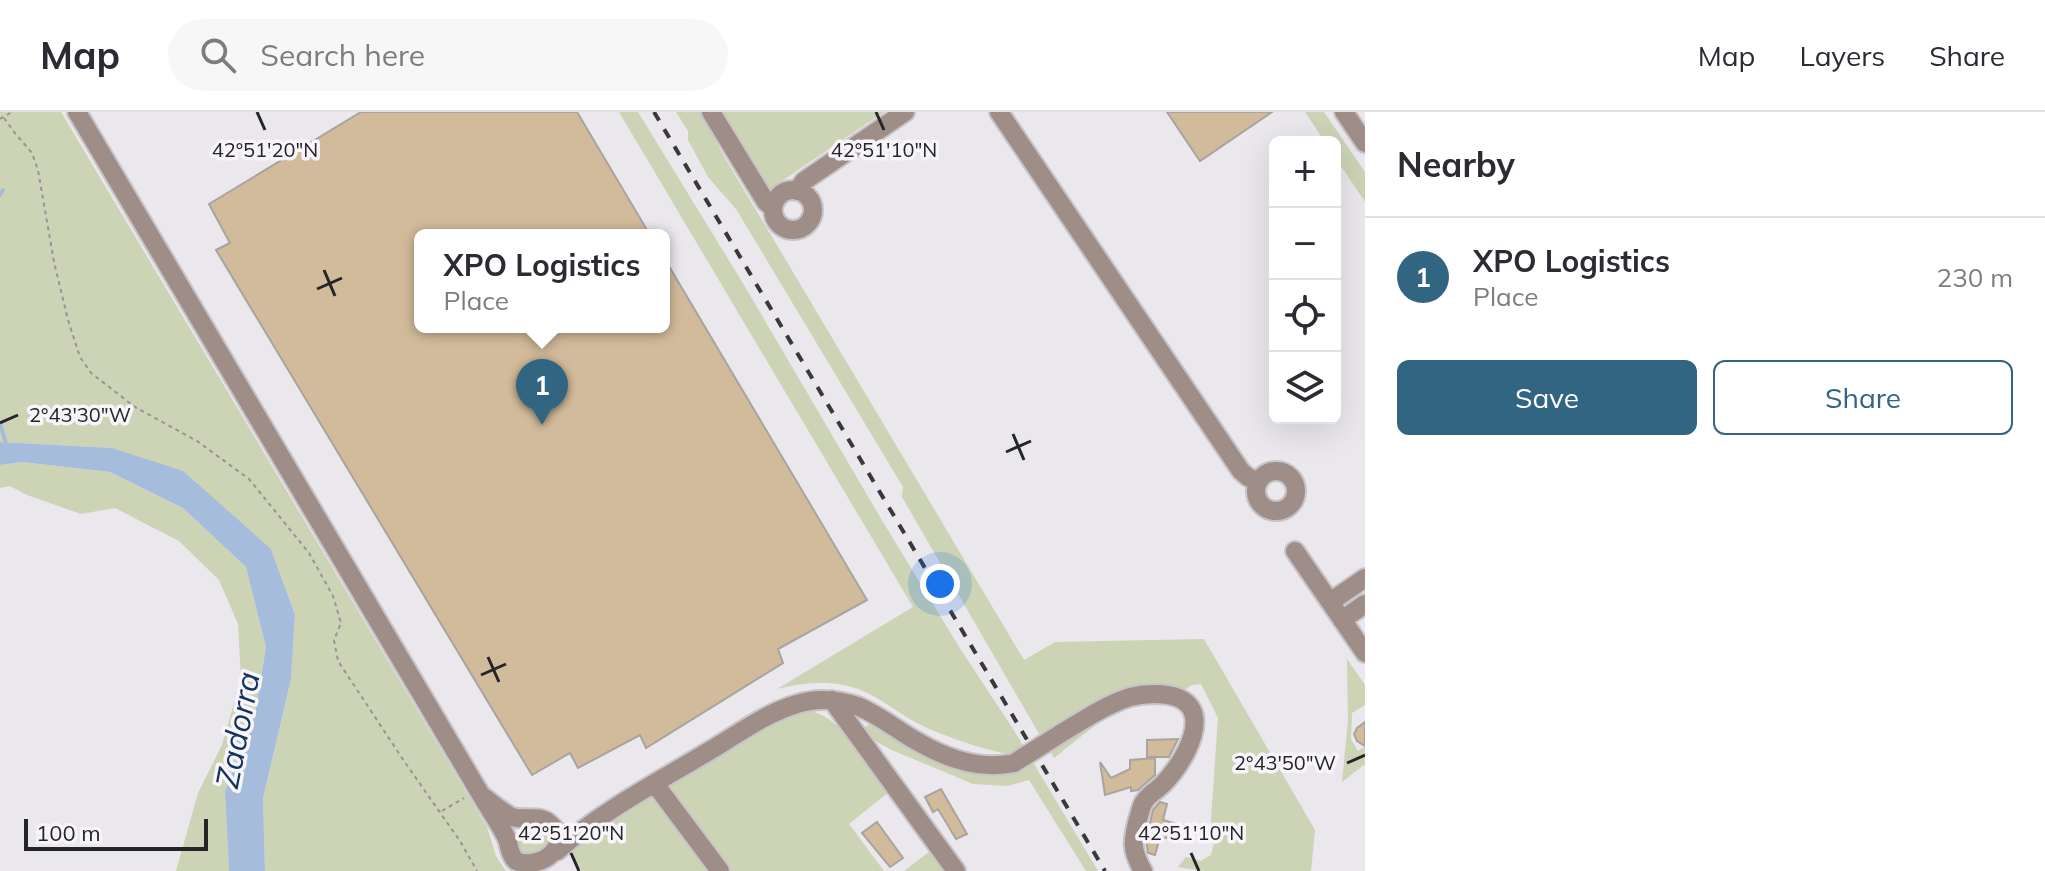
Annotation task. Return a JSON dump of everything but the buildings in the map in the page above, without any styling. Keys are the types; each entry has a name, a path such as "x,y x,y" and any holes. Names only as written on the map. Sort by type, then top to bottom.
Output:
{"street":[{"path":"77,112 477,795 508,841 513,858 520,864 528,868 546,865 557,858 593,820 778,711 801,703 832,700 856,706 948,756 1001,766 1014,763 1102,710 1133,696 1166,694 1187,702 1192,710 1193,732 1186,752 1164,783 1143,802 1132,840 1133,851 1143,871"},
{"path":"711,112 766,202 773,208"},
{"path":"797,191 804,181 905,112"},
{"path":"999,112 1241,471 1258,482"},
{"path":"1344,112 1365,143"},
{"path":"788,191 797,191 810,200 812,216 801,229 785,229 774,217 775,200 788,191"},
{"path":"1295,551 1365,653"},
{"path":"1330,602 1365,578"},
{"path":"1342,620 1365,604"},
{"path":"832,700 956,871"},
{"path":"655,784 720,871"},
{"path":"477,795 513,817 535,817 562,825 593,820"},
{"path":"508,841 514,826 527,818"},
{"path":"550,823 558,836 557,858"}],"path":[{"path":"12,112 2,119 32,153 35,162 54,262 80,357 91,373 126,401 197,441 249,479 309,553 333,596 341,623 334,640 338,661 477,871"},
{"path":"440,811 477,795"}],"green space":[{"path":"0,112 61,112 487,827 496,856 506,871 265,871 263,798 291,679 295,615 271,549 112,448 0,442"},
{"path":"619,112 638,112 883,522 1098,871 1086,871 1029,780 1007,786 973,784 892,750 873,740 864,728 873,721 969,770 1012,755 940,733 852,687 820,683 777,689 913,607"},
{"path":"676,112 700,112 1024,660 1055,642 1204,639 1315,830 1311,871 1204,871 1178,867 1186,857 1201,861 1211,855 1215,839 1211,820 1218,718 1201,684 1192,685 1180,693 1167,690 1042,739 902,497 903,487 736,209 708,177"},
{"path":"722,112 884,112 770,189"},
{"path":"1305,112 1324,112 1340,136 1321,136"},
{"path":"1341,137 1365,172 1365,202 1341,166"},
{"path":"22,462 110,472 183,508 246,567 266,647 255,714 225,791 229,871 176,871 198,793 222,745 241,678 238,624 219,580 179,541 115,508 81,514 10,486 0,488 0,465"},
{"path":"1347,659 1365,685 1365,705 1352,713 1351,739 1358,751 1365,747 1365,764 1342,782 1348,721"},
{"path":"1128,704 1098,723 1054,758 1048,748"},
{"path":"808,710 833,722 844,732 890,791 849,824 884,871 582,871 571,858 578,836 733,744 791,714"},
{"path":"530,826 546,834 548,851 523,856 518,839"},
{"path":"929,852 943,871 904,871"}],"water":[{"path":"0,442 112,448 183,471 271,549 295,615 291,679 263,798 265,871 229,871 225,791 255,714 266,647 246,567 183,508 110,472 22,462 0,465"}],"waterway":[{"path":"0,195 3,190"},
{"path":"0,423 6,444"}],"railway":[{"path":"654,112 1105,871"}],"place":[{"name":"XPO Logistics","path":"542,425"}],"water label":[{"name":"Zadorra","path":"238,730"}]}
